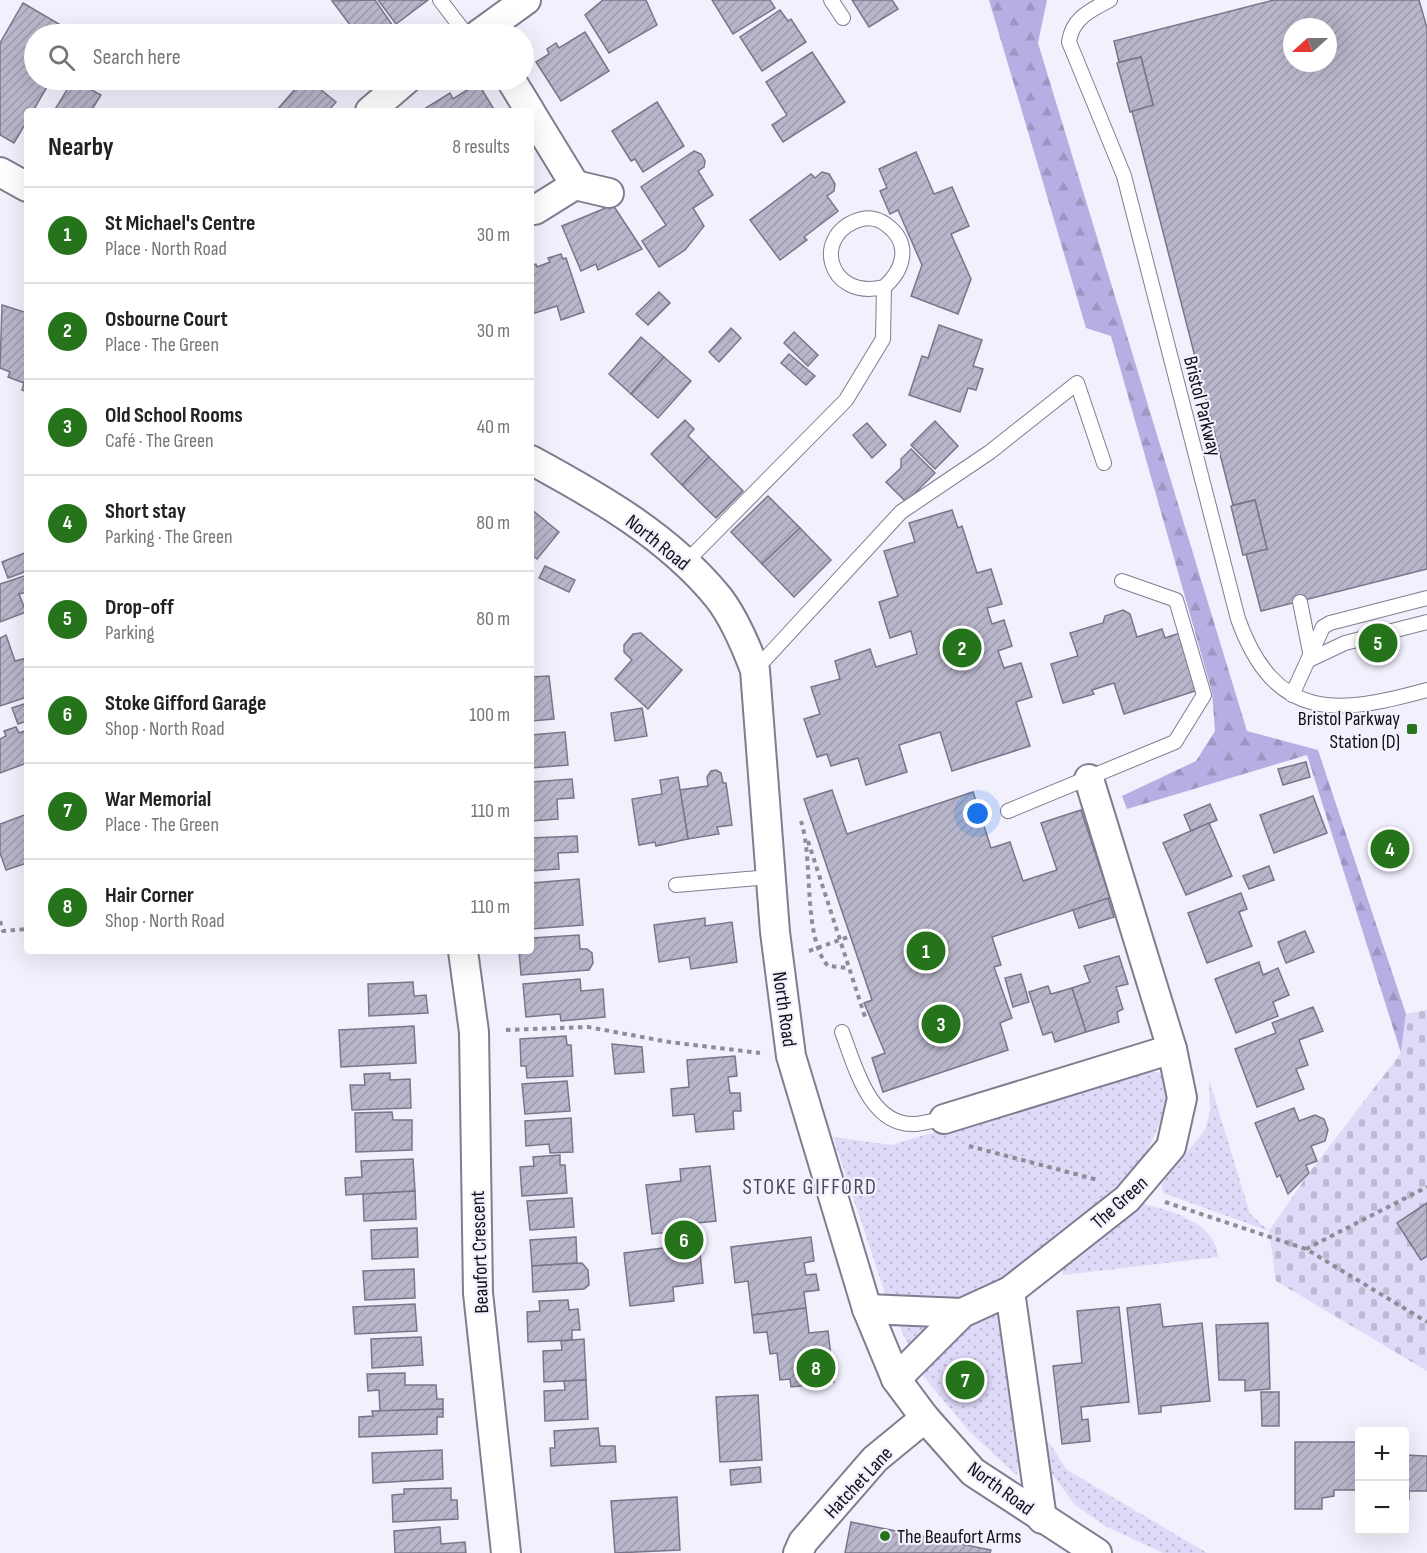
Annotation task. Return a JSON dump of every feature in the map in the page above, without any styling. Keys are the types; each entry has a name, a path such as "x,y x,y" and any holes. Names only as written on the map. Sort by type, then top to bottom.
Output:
{"street":[{"path":"492,24 526,0"},
{"path":"373,108 394,90"},
{"path":"517,90 528,108"},
{"path":"534,118 575,185 609,193"},
{"path":"0,172 24,185"},
{"path":"535,210 575,185"},
{"name":"North Road","path":"534,462 609,502 686,562 719,598 755,670 770,877 791,1056 867,1309 896,1379 925,1418 973,1472 1097,1553"},
{"name":"The Green","path":"896,1379 962,1312 1010,1291 1137,1190 1171,1147 1182,1098 1172,1049 1089,779"},
{"name":"Beaufort Crescent","path":"463,954 474,1032 478,1293 506,1553"},
{"path":"944,1119 1172,1049"},
{"path":"1010,1291 1042,1519"},
{"name":"The Green","path":"867,1309 962,1312"},
{"name":"Hatchet Lane","path":"798,1553 803,1542 875,1459 925,1418"}],"lane":[{"path":"440,0 467,24"},
{"path":"831,0 843,18"},
{"name":"Bristol Parkway","path":"1110,0 1083,15 1073,27 1069,42 1124,176 1238,620 1246,643 1258,663 1274,681 1292,695 1321,706 1361,706 1427,690"},
{"path":"686,562 846,400 883,339 884,287 896,277 903,262 903,246 895,231 883,221 867,218 851,222 839,232 832,247 832,264 839,278 852,288 868,291 884,287"},
{"path":"755,670 901,512 990,452 1077,383 1104,463"},
{"path":"1008,812 1175,742 1204,695 1176,600 1122,581"},
{"path":"1292,695 1319,633 1330,623 1427,598"},
{"path":"1300,602 1309,642 1309,660"},
{"path":"1309,660 1345,643 1427,622"},
{"path":"676,885 770,877"},
{"path":"842,1032 862,1086 889,1118 915,1124 944,1119"}],"path":[{"path":"804,832 876,1050 853,1059"},
{"path":"0,921 3,931 24,929"},
{"path":"801,954 851,936"},
{"path":"474,1032 588,1027 669,1042 791,1056"},
{"path":"944,1119 953,1142 1137,1190 1208,1218 1306,1249 1427,1322"},
{"path":"1306,1249 1427,1187"}],"green space":[{"path":"989,0 1047,0 1038,43 1247,731 1318,750 1406,1014 1401,1053 1307,755 1127,809 1122,796 1196,761 1215,731 1212,692 1111,336 1086,328"},
{"path":"1427,1010 1427,1371 1276,1281 1269,1231 1309,1173 1401,1053 1406,1014"},
{"path":"1142,1069 1160,1073 1167,1092 1165,1112 1139,1169 998,1284 1018,1454 1017,1476 969,1431 919,1371 884,1290 833,1137 892,1145"},
{"path":"1209,1079 1250,1214 1269,1231 1163,1193 1162,1183 1205,1130 1210,1111"},
{"path":"1141,1203 1178,1214 1201,1227 1215,1245 1218,1257 1063,1275 1062,1261"},
{"path":"1043,1441 1050,1444 1067,1470 1207,1553 1163,1553 1105,1526 1075,1505 1050,1471"}],"building":[{"path":"375,0 392,24 349,24 332,1"},
{"path":"378,0 428,0 396,24"},
{"path":"603,0 646,0 657,25 609,53 585,15"},
{"path":"712,0 770,0 775,8 733,34"},
{"path":"852,0 892,0 898,9 869,27"},
{"path":"1274,0 1419,0 1427,28 1427,569 1261,611 1246,554 1267,549 1255,500 1233,505 1132,111 1153,105 1141,57 1119,62 1114,41"},
{"path":"23,3 59,24 24,24 24,90 45,90 35,108 24,108 24,126 14,143 0,135 0,43"},
{"path":"780,10 788,21 791,19 806,42 762,71 740,37"},
{"path":"585,32 609,71 561,101 536,62 549,54 547,49 556,43 559,48"},
{"path":"812,52 845,102 783,142 772,125 787,115 766,82"},
{"path":"1141,57 1153,105 1130,112 1117,63"},
{"path":"67,90 92,90 101,95 93,108 56,108"},
{"path":"294,90 321,90 336,102 331,108 279,108"},
{"path":"467,90 482,90 493,108 426,108 450,93 453,99"},
{"path":"657,102 684,146 643,172 635,159 631,161 612,131"},
{"path":"694,151 701,154 705,161 704,167 698,171 713,195 693,208 704,226 685,250 659,267 642,241 666,225 641,187"},
{"path":"916,152 934,194 952,187 969,226 951,234 971,279 958,314 911,296 922,265 898,210 890,214 880,191 887,188 879,169"},
{"path":"822,172 829,174 835,184 834,191 827,196 838,211 804,237 807,240 780,260 750,220 811,174 815,178"},
{"path":"613,205 642,249 598,270 596,264 581,271 562,226"},
{"path":"561,254 563,259 566,258 584,312 561,320 557,306 534,313 534,264 537,267 550,262 548,258"},
{"path":"659,292 670,303 648,325 636,314"},
{"path":"2,305 24,312 24,383 8,377 10,372 0,368"},
{"path":"939,325 982,340 973,366 983,369 976,390 968,388 960,412 909,395 922,356 928,358"},
{"path":"731,328 741,338 719,362 709,352"},
{"path":"794,332 818,355 808,366 784,343"},
{"path":"641,337 664,357 631,394 609,374"},
{"path":"789,354 815,376 806,385 781,363"},
{"path":"664,357 691,381 658,418 631,394"},
{"path":"685,420 694,429 688,436 709,457 682,485 651,454"},
{"path":"935,421 958,446 935,469 911,445"},
{"path":"867,423 886,445 872,458 853,435"},
{"path":"911,449 935,473 906,502 886,482 901,468 901,459"},
{"path":"709,457 743,491 716,518 682,485"},
{"path":"768,496 800,528 762,564 731,532"},
{"path":"1255,500 1267,549 1243,555 1231,506"},
{"path":"952,510 958,528 962,526 977,573 991,569 1002,604 987,608 992,624 1004,620 1012,646 998,651 1004,668 1021,663 1032,697 1016,702 1030,746 952,771 940,732 899,745 907,772 866,785 858,758 831,766 827,754 817,757 804,719 820,714 811,687 840,679 835,661 870,649 876,667 917,654 911,631 890,638 879,602 898,596 884,551 915,542 909,523"},
{"path":"534,511 559,532 537,559 534,556"},
{"path":"800,528 831,560 794,597 762,564"},
{"path":"24,553 24,572 8,578 2,562"},
{"path":"545,566 575,580 569,592 539,578"},
{"path":"24,576 24,593 19,594 24,613 0,622 0,584"},
{"path":"1123,610 1130,614 1137,637 1162,629 1165,638 1180,633 1198,690 1124,714 1114,683 1092,690 1094,694 1063,703 1051,664 1078,656 1070,633 1103,623 1105,616"},
{"path":"641,633 682,670 648,709 615,679 632,660 624,652 624,645 633,634"},
{"path":"6,635 15,661 24,659 24,698 0,706 0,638"},
{"path":"549,676 554,719 534,721 534,677"},
{"path":"24,704 24,722 18,724 12,708"},
{"path":"642,708 647,736 615,741 611,713"},
{"path":"16,727 19,733 24,731 24,764 0,773 0,739 6,736 4,731"},
{"path":"565,732 568,765 534,768 534,735"},
{"path":"1306,762 1310,777 1283,785 1278,769"},
{"path":"716,770 721,773 723,783 726,783 732,825 717,827 719,834 688,839 680,790 708,786 707,777 711,771"},
{"path":"678,777 688,839 656,846 655,842 639,845 632,799 662,794 660,780"},
{"path":"572,779 574,798 557,799 558,819 534,821 534,782"},
{"path":"832,790 847,834 973,792 991,848 1010,842 1023,881 1057,870 1041,823 1081,810 1110,898 992,937 1001,965 994,967 1012,1018 1000,1023 1008,1050 883,1092 872,1058 885,1053 864,1003 872,1000 804,799"},
{"path":"1313,796 1327,833 1274,853 1260,815"},
{"path":"1210,804 1217,820 1191,831 1184,815"},
{"path":"24,815 24,864 6,870 0,853 0,824"},
{"path":"1209,823 1232,876 1186,895 1163,843"},
{"path":"577,836 578,852 558,853 559,869 534,871 534,838"},
{"path":"1269,866 1274,880 1249,889 1243,876"},
{"path":"579,879 583,925 534,929 534,883"},
{"path":"1241,893 1247,909 1239,912 1252,946 1207,963 1188,913"},
{"path":"1108,898 1114,917 1079,928 1073,910"},
{"path":"705,918 705,926 732,922 737,962 691,969 689,957 659,962 654,925"},
{"path":"1305,931 1314,952 1286,963 1278,942"},
{"path":"579,935 580,949 587,949 592,953 593,963 589,970 521,975 519,954 534,954 534,938"},
{"path":"1119,956 1128,984 1116,987 1123,1009 1117,1012 1119,1022 1086,1032 1072,988 1090,982 1084,966"},
{"path":"1259,962 1263,975 1278,968 1289,995 1273,1002 1278,1016 1236,1033 1215,979"},
{"path":"1021,974 1029,1002 1013,1007 1005,978"},
{"path":"580,979 581,991 603,989 605,1017 561,1021 560,1014 526,1017 523,984"},
{"path":"413,982 414,996 426,995 428,1013 369,1016 368,984"},
{"path":"1048,986 1051,994 1072,988 1086,1032 1055,1042 1052,1032 1043,1035 1029,992"},
{"path":"1313,1007 1323,1031 1299,1040 1308,1065 1296,1069 1304,1089 1257,1107 1235,1049 1276,1033 1272,1023"},
{"path":"414,1026 416,1063 341,1067 339,1030"},
{"path":"566,1036 567,1045 571,1045 573,1076 527,1078 526,1066 521,1066 520,1039"},
{"path":"612,1044 642,1047 644,1072 615,1074"},
{"path":"735,1056 737,1076 728,1077 730,1093 740,1093 741,1111 733,1111 734,1129 696,1132 694,1114 673,1116 671,1089 689,1087 687,1060"},
{"path":"390,1073 390,1080 410,1079 411,1108 352,1110 350,1085 365,1085 364,1074"},
{"path":"567,1081 570,1111 525,1114 522,1084"},
{"path":"1294,1108 1299,1121 1315,1115 1324,1119 1328,1130 1325,1141 1311,1146 1317,1161 1306,1165 1309,1173 1288,1194 1280,1175 1277,1177 1255,1123"},
{"path":"392,1112 393,1120 412,1120 412,1150 356,1152 355,1113"},
{"path":"571,1118 573,1152 550,1153 549,1144 526,1146 525,1121"},
{"path":"560,1155 560,1165 565,1165 567,1193 522,1196 520,1167 534,1166 533,1157"},
{"path":"413,1159 415,1191 346,1195 345,1178 362,1177 361,1161"},
{"path":"710,1166 716,1221 697,1223 703,1283 673,1287 674,1301 630,1306 624,1253 671,1247 669,1232 652,1234 646,1185 681,1181 680,1169"},
{"path":"415,1191 416,1219 364,1221 363,1194"},
{"path":"572,1198 574,1227 530,1230 527,1201"},
{"path":"1427,1203 1427,1256 1421,1260 1397,1223"},
{"path":"417,1228 418,1257 372,1259 371,1230"},
{"path":"576,1237 577,1263 532,1266 530,1240"},
{"path":"811,1237 814,1261 804,1263 806,1275 816,1274 819,1290 804,1292 806,1308 752,1315 748,1281 735,1283 731,1247"},
{"path":"582,1263 588,1270 589,1285 584,1289 533,1292 532,1266"},
{"path":"414,1269 415,1298 365,1300 363,1271"},
{"path":"568,1300 569,1310 578,1309 580,1330 572,1330 572,1340 528,1342 527,1312 540,1311 539,1301"},
{"path":"415,1304 417,1331 355,1334 353,1307"},
{"path":"1160,1304 1163,1327 1202,1323 1210,1401 1161,1406 1161,1412 1139,1414 1127,1308"},
{"path":"1119,1307 1129,1402 1081,1407 1082,1420 1088,1419 1090,1441 1062,1444 1053,1366 1082,1363 1077,1311"},
{"path":"806,1308 809,1333 828,1331 834,1382 791,1387 790,1379 780,1380 777,1353 770,1354 767,1332 754,1333 752,1315"},
{"path":"1268,1323 1270,1389 1245,1391 1245,1380 1219,1380 1216,1325"},
{"path":"421,1337 423,1365 372,1368 371,1339"},
{"path":"584,1339 586,1380 544,1382 543,1351 562,1350 561,1341"},
{"path":"405,1373 405,1385 436,1385 437,1399 443,1399 443,1409 380,1411 379,1390 368,1391 367,1374"},
{"path":"586,1380 588,1419 545,1421 544,1391 565,1390 564,1381"},
{"path":"1261,1392 1279,1392 1279,1426 1262,1426"},
{"path":"758,1395 762,1460 720,1462 716,1397"},
{"path":"443,1409 443,1417 437,1417 437,1434 359,1437 359,1417 373,1416 372,1411"},
{"path":"598,1428 600,1446 615,1446 616,1462 551,1466 550,1448 555,1448 554,1431"},
{"path":"1295,1442 1355,1442 1355,1490 1334,1490 1334,1496 1322,1498 1322,1509 1295,1509"},
{"path":"442,1450 443,1479 373,1483 372,1453"},
{"path":"1409,1455 1427,1456 1427,1491 1409,1491"},
{"path":"760,1467 761,1482 731,1485 730,1470"},
{"path":"451,1488 451,1500 457,1500 458,1519 393,1522 392,1495 404,1494 404,1489"},
{"path":"677,1497 680,1550 615,1553 611,1501"},
{"name":"The Beaufort Arms","path":"851,1522 991,1550 990,1553 845,1553"},
{"path":"440,1527 441,1544 465,1542 466,1553 395,1553 394,1531"}],"place":[{"name":"Drop-off","path":"1378,643"},
{"name":"Osbourne Court","path":"962,648"},
{"name":"Bristol Parkway Station (D)","path":"1412,729"},
{"name":"Short stay","path":"1390,849"},
{"name":"St Michael's Centre","path":"926,951"},
{"name":"Old School Rooms","path":"941,1024"},
{"name":"Stoke Gifford Garage","path":"684,1240"},
{"name":"Hair Corner","path":"816,1368"},
{"name":"War Memorial","path":"965,1380"},
{"name":"The Beaufort Arms","path":"885,1536"}],"district":[{"name":"STOKE GIFFORD","path":"810,1186"}]}
